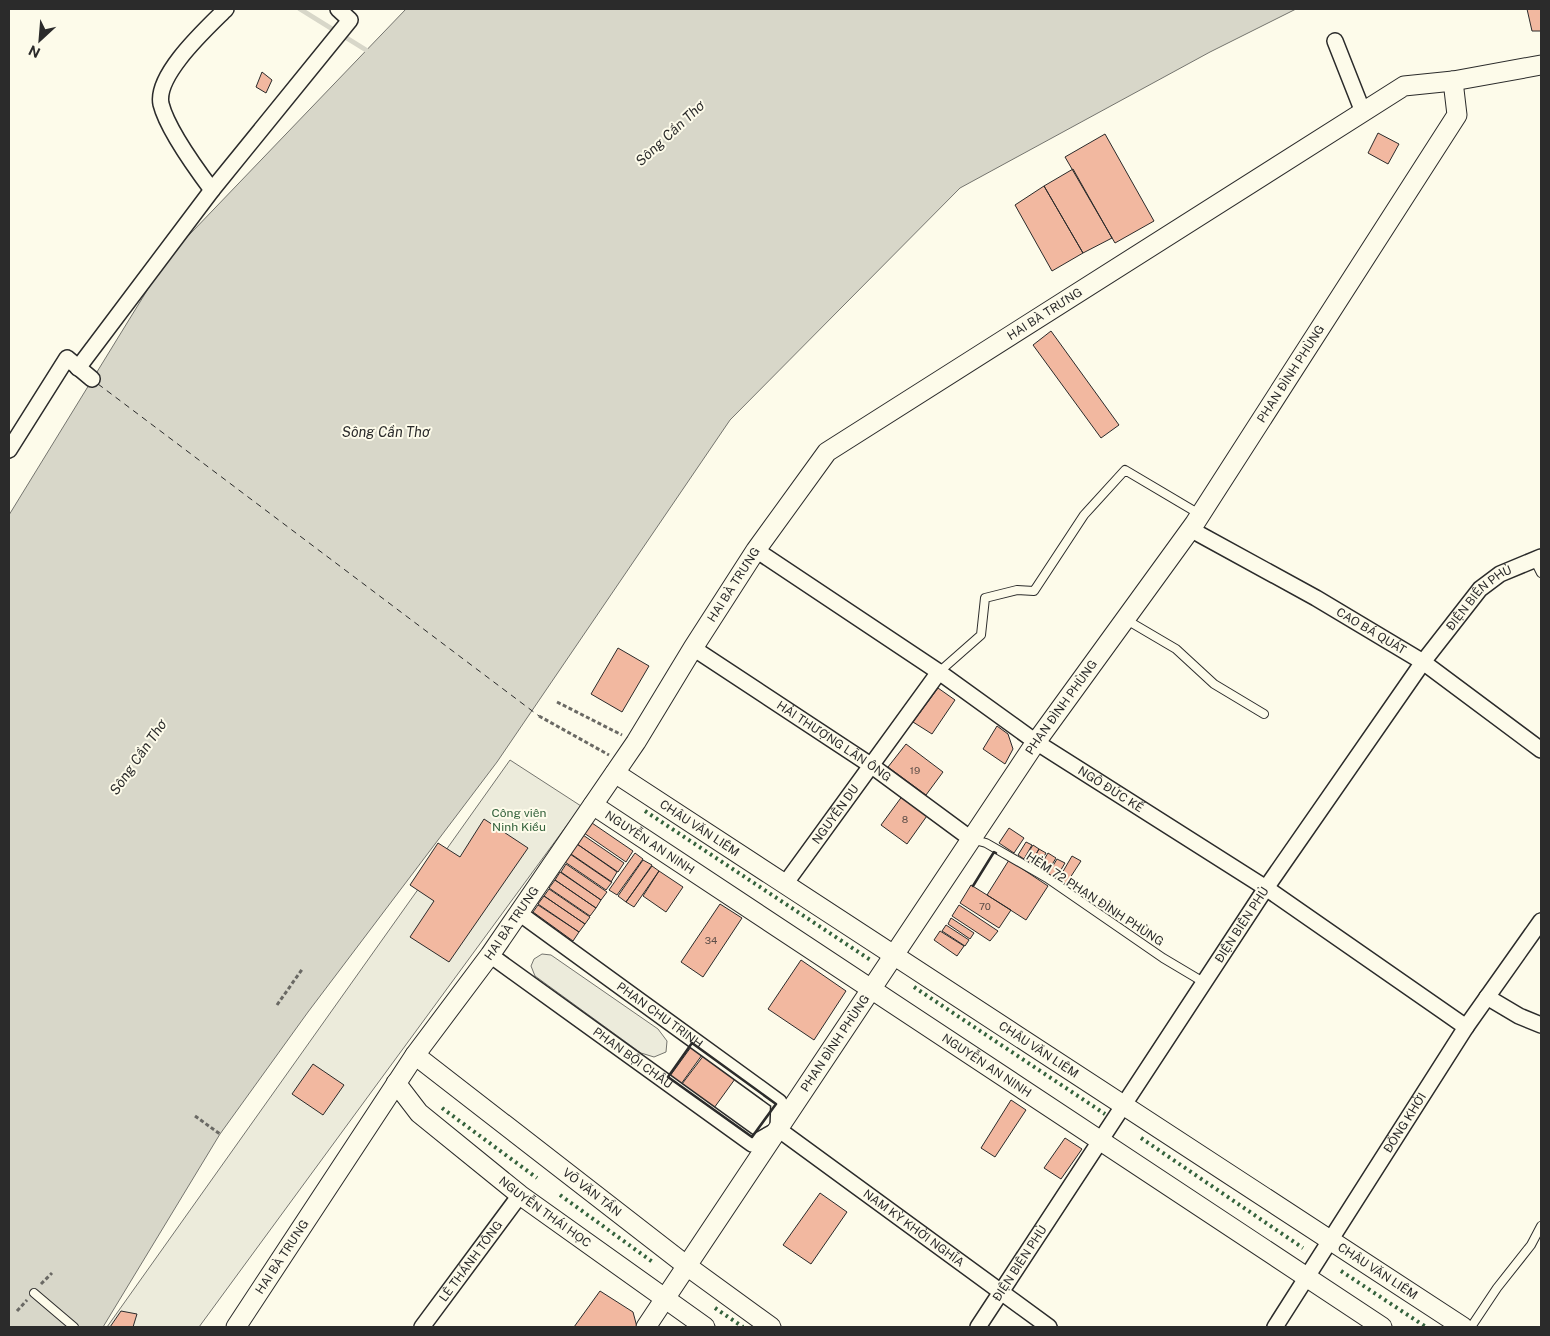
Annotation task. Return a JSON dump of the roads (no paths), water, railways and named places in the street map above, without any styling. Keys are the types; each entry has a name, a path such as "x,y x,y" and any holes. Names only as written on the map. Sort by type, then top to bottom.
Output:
{"street":[{"path":"212,190 176,135 161,104 161,94 172,70 191,44 226,9"},
{"path":"78,368 212,190 350,20 338,9"},
{"path":"1335,41 1364,112"},
{"name":"HAI BÀ TRƯNG","path":"240,1326 415,1055 490,955 619,768 692,648 756,550 827,452 1404,86 1453,81 1541,65"},
{"name":"PHAN ĐÌNH PHÙNG","path":"646,1327 1036,742 1195,522 1457,115 1453,81"},
{"path":"9,450 67,358 92,379"},
{"name":"CAO BÁ QUÁT","path":"1195,522 1423,662 1541,750"},
{"name":"NGÔ ĐỨC KẾ","path":"756,550 939,672 1036,742 1266,888 1466,1027"},
{"name":"ĐIỆN BIÊN PHỦ","path":"978,1327 1002,1294 1266,888 1423,662 1480,589 1500,574 1539,563"},
{"name":"HẢI THƯỢNG LÃN ÔNG","path":"692,648 872,766 972,839"},
{"name":"NGUYỄN DU","path":"785,884 939,672"},
{"name":"CHÂU VĂN LIÊM","path":"619,768 785,884 1463,1327"},
{"name":"NGUYỄN AN NINH","path":"593,805 1382,1327"},
{"name":"PHAN CHU TRINH","path":"519,913 779,1102 778,1129"},
{"name":"ĐỒNG KHỞI","path":"1275,1327 1308,1278 1330,1240 1466,1027 1541,921"},
{"name":"PHAN BỘI CHÂU","path":"490,955 752,1144 778,1129"},
{"path":"1488,997 1520,1016 1541,1025"},
{"name":"VÕ VĂN TẦN","path":"415,1055 687,1266 771,1327"},
{"name":"NGUYỄN THÁI HỌC","path":"396,1084 419,1113 520,1195 705,1327"},
{"name":"NAM KỲ KHỞI NGHĨA","path":"778,1129 1049,1327"},
{"name":"LÊ THÁNH TÔNG","path":"422,1327 520,1195"}],"lane":[{"path":"939,672 980,635 984,598 1017,590 1034,591 1084,515 1125,470 1195,522"},
{"path":"1125,619 1176,650 1214,684 1264,714"},
{"name":"HẺM 72 PHAN ĐÌNH PHÙNG","path":"972,839 986,843 1047,878 1163,958 1205,982"},
{"path":"1470,1327 1497,1288 1531,1245 1541,1226"},
{"path":"34,1292 74,1327"}],"water":[{"name":"Sông Cần Thơ","path":"406,9 1296,9 1210,52 960,188 730,420 497,762 308,1012 220,1134 103,1327 9,1327 9,515 167,258"}],"waterway":[{"path":"300,9 366,50"}],"park label":[{"name":"Công viên Ninh Kiều","path":"519,820"}]}
